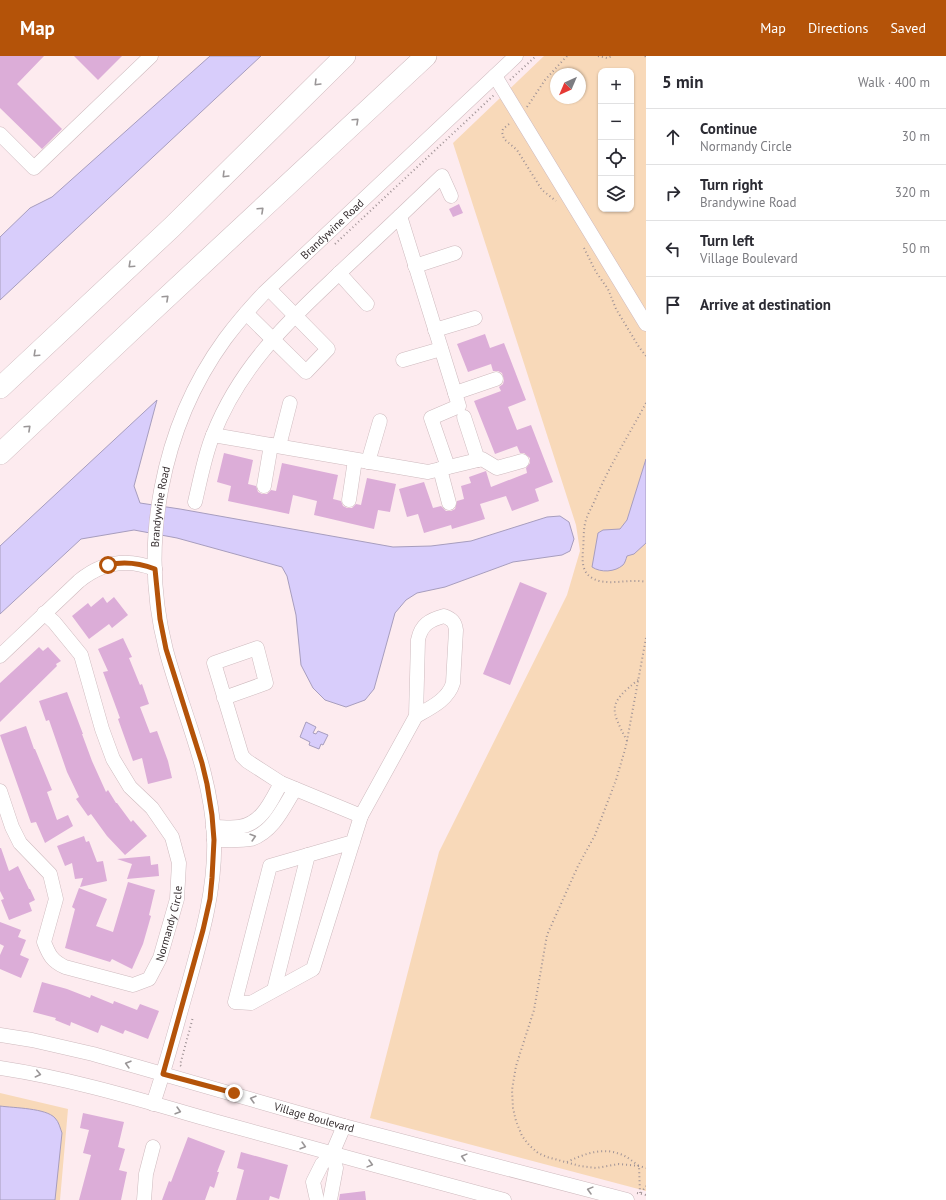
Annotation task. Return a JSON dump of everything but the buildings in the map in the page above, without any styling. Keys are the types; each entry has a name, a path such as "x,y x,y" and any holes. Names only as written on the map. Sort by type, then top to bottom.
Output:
{"highway":[{"path":"0,388 172,227 345,56"},
{"path":"0,454 426,56"}],"street":[{"path":"0,134 34,168 151,56"},
{"name":"Brandywine Road","path":"153,1104 163,1074 203,930 210,899 214,834 207,784 202,763 166,649 160,619 155,569 158,505 171,451 181,422 193,394 208,367 224,341 246,313 268,289 498,82 516,56"},
{"path":"498,82 646,324"},
{"path":"195,502 213,435 233,392 272,339 295,315 442,176 451,196"},
{"path":"400,216 459,406 431,418 444,468 449,503"},
{"path":"416,266 455,253"},
{"path":"339,273 367,304"},
{"path":"246,313 306,372 328,349 268,289"},
{"path":"435,330 475,318"},
{"path":"403,360 441,349"},
{"path":"455,393 496,379"},
{"path":"264,486 275,446 290,403"},
{"path":"464,417 478,460"},
{"path":"349,500 362,461 380,421"},
{"path":"213,435 428,472 482,459 497,468 522,461"},
{"path":"0,656 82,578 100,567 124,562 140,564 155,569"},
{"name":"Normandy Circle","path":"0,791 12,827 20,843 50,874 56,899 44,942 50,956 56,963 65,967 133,985 149,979 160,958 178,900 179,863 172,837 152,808 130,787 113,759 102,729 81,655 54,622 44,613"},
{"path":"353,842 270,866 235,1002 251,1003 313,969 362,816 416,716 418,640 420,631 427,624 444,616 452,620 455,624 456,630 453,683 448,695 416,716"},
{"path":"224,698 242,756 246,761 281,783 362,816"},
{"path":"214,834 240,827 258,820 281,783"},
{"path":"214,834 250,839 261,834 270,827 295,789"},
{"path":"274,990 308,855"},
{"name":"Village Boulevard","path":"0,1035 32,1040 93,1054 344,1126 633,1195"},
{"path":"0,1068 85,1085 504,1200"},
{"path":"317,1200 313,1182 322,1164 332,1154 344,1126"},
{"path":"144,1200 146,1174 153,1147"},
{"path":"330,1200 336,1168 332,1154"}],"path":[{"path":"363,220 498,82 536,56"},
{"path":"598,56 607,58 612,56"},
{"path":"646,403 611,464 589,513 584,527 582,560 583,566 587,573 596,580 609,582 634,580 646,582"},
{"path":"646,638 627,741 616,780 595,835 578,866 547,935 534,1010 516,1066 512,1090 513,1108 522,1136 538,1153 566,1162 596,1168 619,1164 646,1168"},
{"path":"627,741 616,716 615,705 621,694 638,679"},
{"path":"186,1069 180,1065 194,1012"},
{"path":"566,1162 589,1153 606,1150 621,1154 639,1166"},
{"path":"633,1195 639,1166"},
{"path":"633,1195 646,1186"},
{"path":"633,1195 646,1196"}],"shaded area":[{"path":"210,56 261,56 0,300 0,237 30,208 52,197"},
{"path":"544,56 646,56 646,1191 370,1118 439,852 567,595 580,551 576,525 453,143"},
{"path":"157,400 134,486 140,503 393,547 431,546 471,541 547,517 560,516 569,522 574,539 570,551 562,555 513,562 445,587 417,593 406,600 395,613 374,689 365,700 346,707 325,700 313,688 301,665 296,615 287,576 282,567 177,538 134,530 81,539 0,614 0,546"},
{"path":"646,459 646,543 634,554 627,556 624,564 620,567 608,571 596,569 592,567 598,533 603,530 620,529 627,520"},
{"path":"306,722 316,727 313,733 316,734 318,731 328,735 323,745 321,744 319,749 309,745 310,742 300,737"},
{"path":"0,1093 68,1109 60,1200 0,1200"},
{"path":"0,1106 45,1112 58,1121 62,1133 55,1200 0,1200"}],"route":[{"path":"108,565 124,562 140,564 155,569 160,619 166,649 202,763 212,815 214,847 210,899 203,930 163,1074 234,1093"}]}
